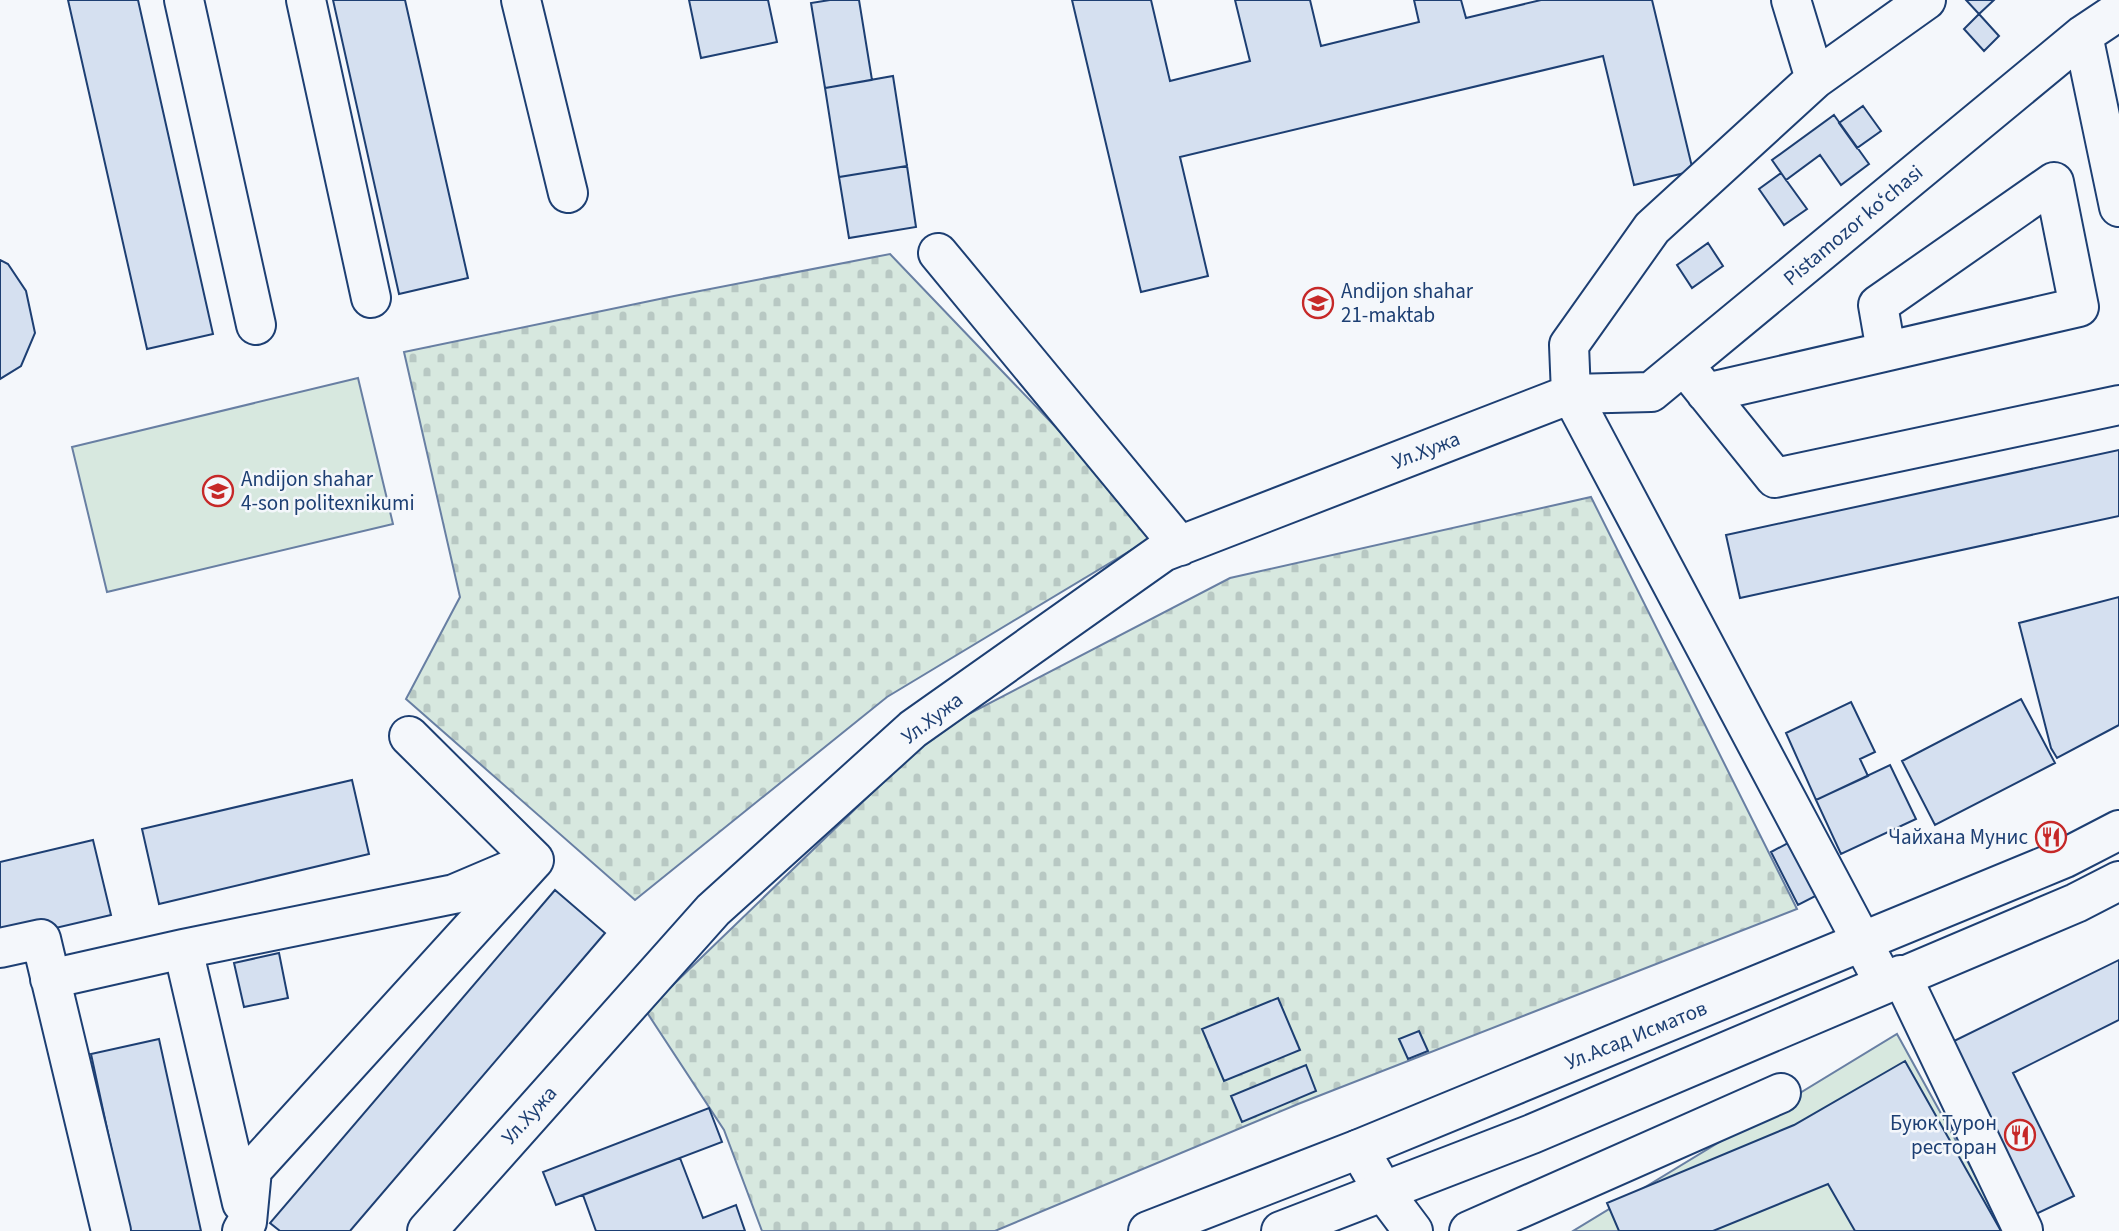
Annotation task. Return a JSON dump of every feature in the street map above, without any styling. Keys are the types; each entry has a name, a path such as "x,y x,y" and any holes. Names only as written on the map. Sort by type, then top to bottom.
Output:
{"street":[{"path":"184,0 256,325"},
{"path":"306,0 371,298"},
{"path":"522,0 568,193"},
{"path":"1791,0 1815,79"},
{"path":"1926,0 1815,79 1652,228 1569,345 1571,394 1862,942 1892,979 2023,1230"},
{"name":"Pistamozor koʻchasi","path":"1571,394 1651,392 1695,379 2083,35 2119,11"},
{"path":"2083,35 2119,207"},
{"path":"1695,379 1886,351 2079,307 2054,182 1878,305 1886,351"},
{"path":"938,254 1180,545"},
{"path":"1695,379 1775,478 2119,405"},
{"name":"Ул.Хужа","path":"426,1231 713,909 913,729 1163,552 1571,394"},
{"path":"409,736 534,860"},
{"name":"Ул.Асад Исматов","path":"1148,1231 1359,1149 1862,942 2065,858 2119,830"},
{"path":"50,979 454,894 534,860"},
{"path":"244,1226 252,1170 534,860"},
{"path":"1280,1231 1532,1134 2076,903 2119,881"},
{"path":"0,948 41,939 111,1231"},
{"path":"183,949 244,1226"},
{"path":"1469,1231 1781,1093"},
{"path":"1359,1149 1383,1191 1413,1231"}],"green space":[{"path":"890,254 1158,534 887,697 635,900 406,699 460,597 404,352"},
{"path":"358,378 393,524 107,592 72,447"},
{"path":"1591,497 1797,909 1298,1104 995,1231 762,1231 724,1130 646,1011 936,731 1230,578"},
{"path":"1897,1034 2006,1231 1573,1231"}],"building":[{"path":"68,0 138,0 213,334 147,349"},
{"path":"333,0 405,0 468,278 399,294"},
{"path":"689,0 768,0 777,42 701,58"},
{"path":"859,0 872,80 825,88 811,3"},
{"path":"1072,0 1151,0 1170,81 1250,61 1235,0 1310,0 1321,46 1419,22 1414,0 1461,0 1466,18 1541,0 1652,0 1693,171 1634,185 1603,56 1180,157 1208,276 1141,292"},
{"path":"1966,0 1994,0 1979,14"},
{"path":"1979,14 1999,36 1984,51 1964,29"},
{"path":"893,76 907,166 839,177 825,88"},
{"path":"1863,106 1881,131 1857,148 1839,123"},
{"path":"1834,115 1869,164 1841,185 1820,155 1786,180 1772,160"},
{"path":"907,166 916,227 849,238 839,177"},
{"path":"1781,173 1807,209 1784,225 1759,189"},
{"path":"1708,243 1723,266 1692,288 1677,265"},
{"path":"0,260 8,264 26,291 35,333 21,366 0,379"},
{"path":"2119,450 2119,516 1740,598 1726,535"},
{"path":"2119,597 2119,725 2057,758 2051,748 2019,623"},
{"path":"2021,699 2055,763 1935,825 1902,761"},
{"path":"1851,702 1875,752 1860,759 1868,776 1816,800 1786,733"},
{"path":"1890,765 1916,819 1841,854 1816,800"},
{"path":"352,780 369,854 159,904 142,829"},
{"path":"1803,835 1831,888 1798,905 1771,852"},
{"path":"93,840 111,915 0,941 0,862"},
{"path":"555,890 605,933 350,1231 280,1231 270,1223"},
{"path":"279,953 288,998 244,1007 234,963"},
{"name":"Буюк Турон ресторан","path":"2119,960 2119,1020 2013,1073 2074,1196 2036,1214 1952,1042"},
{"path":"1278,998 1300,1050 1224,1081 1202,1029"},
{"path":"1419,1031 1428,1051 1408,1059 1399,1039"},
{"path":"159,1039 201,1231 129,1231 91,1054"},
{"path":"1905,1061 2001,1231 1855,1231 1828,1184 1713,1231 1619,1231 1607,1203 1794,1125"},
{"path":"1306,1065 1316,1091 1242,1122 1231,1096"},
{"path":"709,1108 722,1142 556,1205 543,1172"},
{"path":"680,1158 703,1218 736,1205 745,1231 596,1231 583,1195"}],"place":[{"name":"Andijon shahar 21-maktab","path":"1318,303"},
{"name":"Andijon shahar 4-son politexnikumi","path":"218,491"},
{"name":"Чайхана Мунис","path":"2051,837"},
{"name":"Буюк Турон ресторан","path":"2020,1135"}]}
